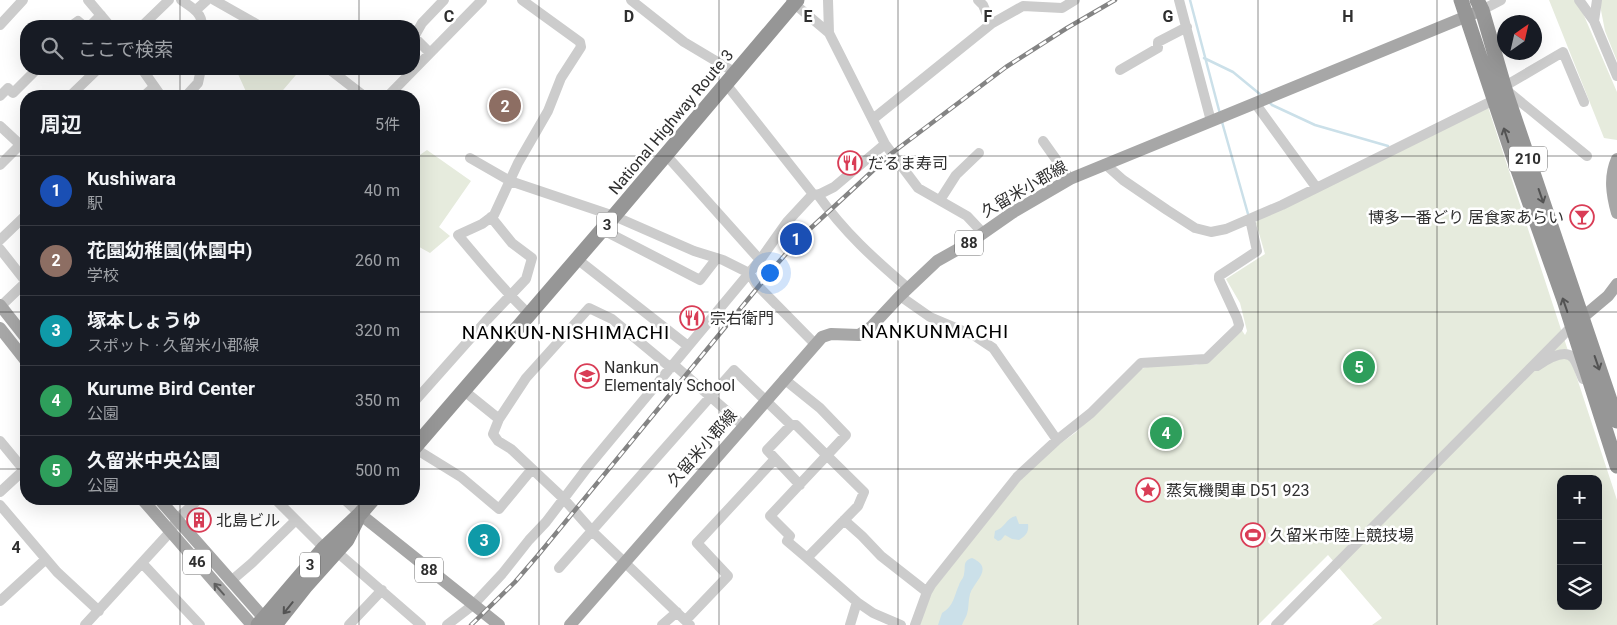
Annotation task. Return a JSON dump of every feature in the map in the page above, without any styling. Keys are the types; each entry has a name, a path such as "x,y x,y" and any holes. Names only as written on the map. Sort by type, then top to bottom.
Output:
{"highway":[{"name":"210","path":"1462,0 1494,100 1577,321 1617,421"},
{"name":"National Highway Route 3","path":"420,441 603,230 794,1"},
{"name":"210","path":"1479,5 1577,321 1601,418 1617,466"},
{"name":"3","path":"264,624 305,587 330,550 347,540 360,514 367,505"}],"main road":[{"name":"久留米小郡線","path":"570,625 822,337 831,334 859,335 871,327 937,261 1070,179 1467,16 1479,5"},
{"path":"1617,159 1612,169 1612,183 1613,199 1617,213"},
{"path":"1577,321 1608,296 1617,284"},
{"path":"0,306 20,331"},
{"path":"0,328 20,353"},
{"name":"46","path":"147,505 171,532 264,624"},
{"name":"46","path":"164,505 230,581 264,624"},
{"name":"88","path":"360,514 499,625"}],"street":[{"path":"2,18 23,0"},
{"path":"88,0 105,20"},
{"path":"148,20 169,0"},
{"path":"181,0 196,10 201,20"},
{"path":"196,10 207,0"},
{"path":"214,0 249,20"},
{"path":"420,26 444,0"},
{"path":"420,63 482,0"},
{"path":"522,0 580,42 581,47 561,78 548,111 518,163 494,215 482,224 458,235 510,297 529,314"},
{"path":"631,0 731,78 839,224 904,292 930,316 975,336 993,348 1057,440"},
{"path":"828,0 830,33"},
{"path":"978,0 991,24"},
{"path":"873,119 991,24 1023,6 1062,8 1074,0"},
{"path":"1179,0 1211,121"},
{"path":"1479,5 1501,0"},
{"path":"1579,0 1594,21 1617,76"},
{"path":"1594,21 1597,0"},
{"path":"794,1 830,33 885,144 918,188 967,216 982,232"},
{"path":"96,20 101,15"},
{"path":"1120,70 1158,48 1158,42 1187,27"},
{"path":"420,43 430,53"},
{"path":"1584,102 1563,52 1502,80 1506,91 1586,156"},
{"path":"0,96 8,88 13,93 32,75"},
{"path":"76,90 92,75"},
{"path":"146,75 156,90"},
{"path":"191,90 201,75"},
{"path":"337,75 356,90"},
{"path":"394,90 409,75"},
{"path":"151,90 154,87"},
{"path":"1105,164 1142,193 1195,228 1211,232 1226,229 1282,205 1494,100"},
{"path":"1255,103 1316,187"},
{"path":"0,126 20,141"},
{"path":"1043,140 1070,179"},
{"path":"447,625 473,605 546,522 563,498 760,260 787,222 815,194 834,187 885,144"},
{"path":"0,165 20,148"},
{"path":"940,200 956,175 979,153"},
{"path":"666,155 760,260"},
{"path":"470,158 510,181 614,216 749,273 756,284 816,345"},
{"path":"420,395 486,320 526,279 532,258 512,243 491,217"},
{"path":"915,625 926,592 1017,477 1057,440 1091,413 1141,363 1206,359 1238,328 1239,325 1219,279 1220,276 1257,251 1250,219"},
{"path":"0,240 20,221"},
{"path":"603,230 700,280 717,258"},
{"path":"0,249 20,274"},
{"path":"577,259 688,346"},
{"path":"0,306 20,288"},
{"path":"744,426 711,395 612,319 589,308 526,378 499,419 493,434 498,441 511,449 563,498 592,530 688,623 728,576 698,543 775,459"},
{"path":"1276,625 1577,321"},
{"path":"1526,372 1557,355 1568,354 1574,358 1601,418"},
{"path":"559,568 734,370 765,402 791,425 796,425 864,492 858,506 807,558"},
{"path":"784,379 820,408 846,435 770,516 790,536 787,540 857,602 873,613 900,625"},
{"path":"464,390 499,419"},
{"path":"791,425 767,450 800,485"},
{"path":"0,441 20,463"},
{"path":"420,452 461,477 499,509 532,469"},
{"path":"0,492 20,474"},
{"path":"0,505 57,572 99,611"},
{"path":"85,625 171,532 177,519 192,505"},
{"path":"281,505 330,550 382,590 421,625"},
{"path":"350,505 360,514"},
{"path":"230,581 252,563 296,520"},
{"path":"844,520 881,556 926,592"},
{"path":"0,601 46,559"},
{"path":"142,563 200,625"},
{"path":"349,625 382,590"},
{"path":"850,625 857,602"},
{"path":"662,625 677,612"}],"shaded area":[{"path":"1549,0 1574,0 1582,11 1617,92 1617,140 1604,138"},
{"path":"1599,0 1617,0 1617,61 1605,31"},
{"path":"238,75 296,75 283,90 245,90"},
{"path":"1488,107 1617,500 1617,625 1372,625 1382,618 1328,555 1258,625 919,625 931,592 1022,478 1050,451 1075,433 1141,369 1156,364 1196,365 1208,361 1241,329 1245,335 1247,331 1240,303 1226,279 1265,254 1256,223 1259,218"},
{"path":"427,150 471,181 439,227 450,236 430,253 420,247 420,155"}],"water":[{"path":"1016,516 1019,524 1028,524 1025,535 1019,540 1005,535 998,541 994,538 995,531"},
{"path":"972,558 979,562 983,570 970,594 968,612 962,625 938,625 942,613 953,600 964,575 967,561"}],"waterway":[{"path":"1190,0 1220,114"},
{"path":"1204,58 1233,72 1261,95"},
{"path":"1269,102 1315,125 1388,146"},
{"path":"1222,122 1248,214"}],"railway":[{"path":"471,625 515,582 539,554 799,239 892,153 1006,67 1115,0"}],"place":[{"name":"花園幼稚園(休園中)","path":"505,106"},
{"name":"だるま寿司","path":"850,163"},
{"name":"博多一番どり 居食家あらい","path":"1582,217"},
{"name":"Kushiwara","path":"796,239"},
{"name":"宗右衛門","path":"692,318"},
{"name":"久留米中央公園","path":"1359,367"},
{"name":"Nankun Elementaly School","path":"587,376"},
{"name":"Kurume Bird Center","path":"1166,433"},
{"name":"蒸気機関車 D51 923","path":"1148,490"},
{"name":"北島ビル","path":"199,520"},
{"name":"久留米市陸上競技場","path":"1253,535"},
{"name":"塚本しょうゆ","path":"484,540"}],"district":[{"name":"NANKUNMACHI","path":"935,331"},
{"name":"NANKUN-NISHIMACHI","path":"566,332"}]}
